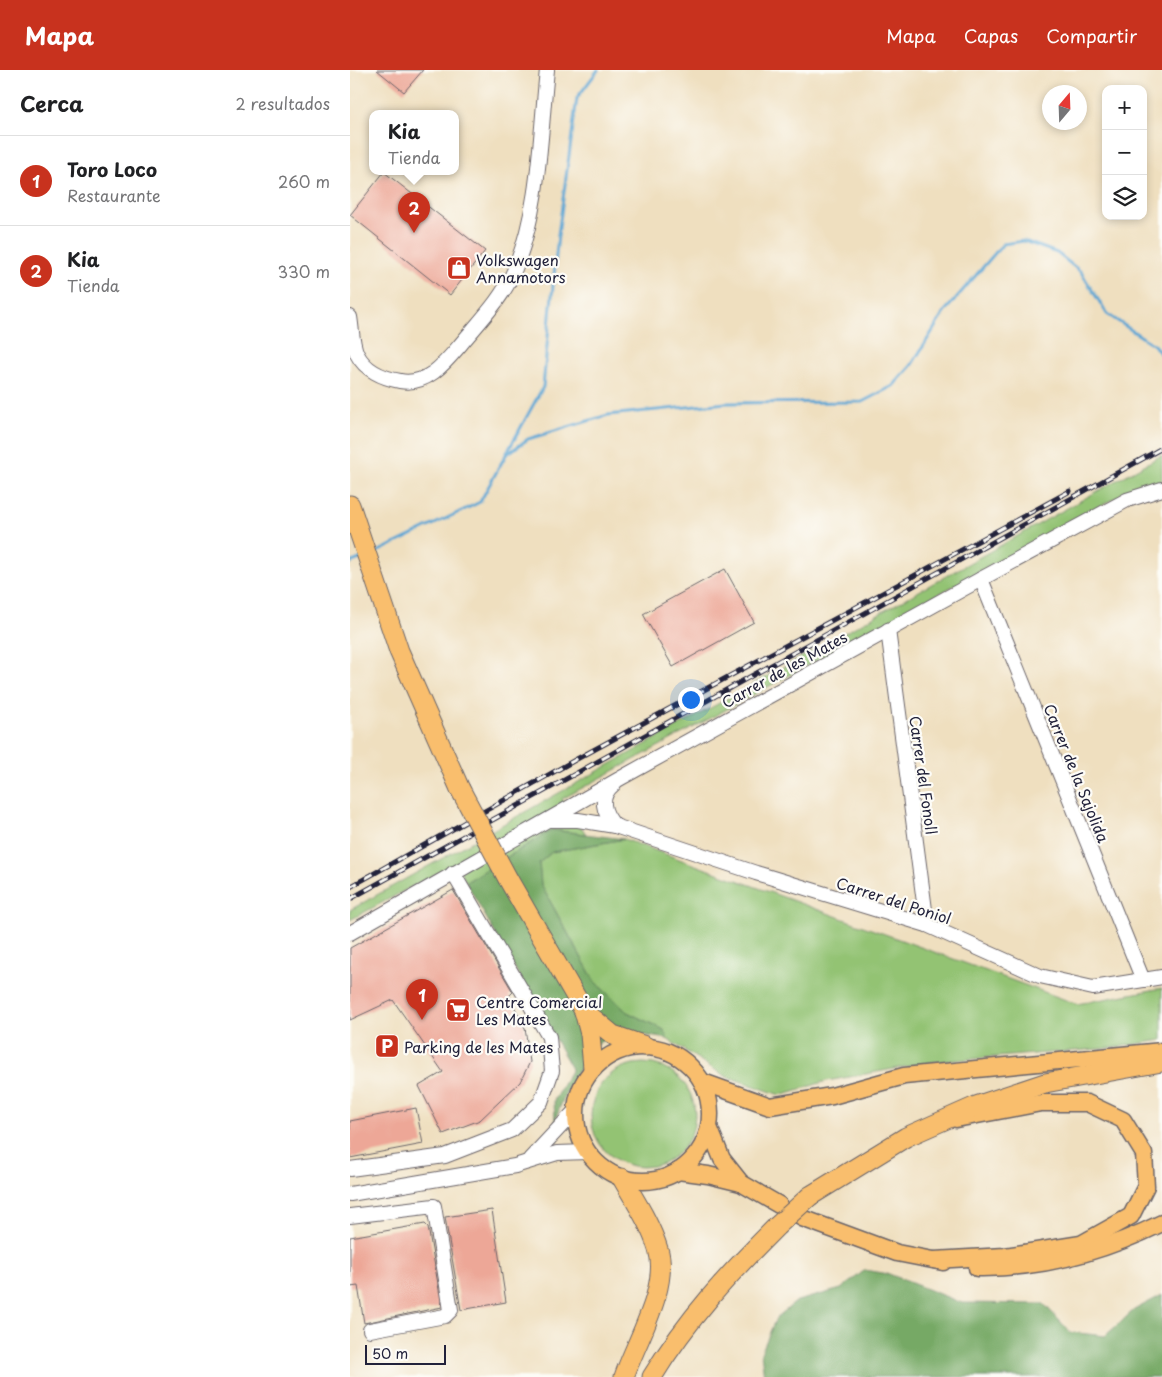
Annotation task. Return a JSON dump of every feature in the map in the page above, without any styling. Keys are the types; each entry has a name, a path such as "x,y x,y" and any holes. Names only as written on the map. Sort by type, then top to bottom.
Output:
{"highway":[{"path":"352,512 399,651 460,790 508,879 584,1011 590,1034 593,1068"},
{"path":"584,1011 613,1035 645,1046"},
{"path":"652,1377 677,1337 724,1279 776,1226 810,1196 906,1137 976,1106 1045,1083 1162,1062"},
{"path":"622,1178 646,1219 659,1251 661,1278 624,1377"}],"main road":[{"path":"709,1127 698,1153 678,1171 651,1181 622,1178 599,1165 588,1152 577,1128 575,1111 580,1088 593,1068 617,1051 645,1046 675,1054 691,1066 703,1082 709,1100 709,1127 722,1159 741,1183"},
{"path":"703,1082 770,1106 832,1096 904,1076 1162,1051"},
{"path":"937,1123 1041,1103 1087,1103 1123,1120 1144,1154 1146,1186 1131,1216 1081,1244 964,1260"},
{"path":"678,1171 708,1175 741,1183 779,1205"},
{"path":"934,1260 964,1260 987,1263 1030,1261 1080,1249 1121,1235 1162,1213"},
{"path":"802,1218 897,1253 978,1269 1022,1267 1070,1259 1125,1242 1162,1223"}],"street":[{"path":"350,316 356,353 367,367 385,378 410,383 430,375 444,364 503,292 514,272 532,214 548,70"},
{"name":"Carrer de les Mates","path":"350,933 621,778 981,579 1127,500 1162,489"},
{"name":"Carrer de la Sajolida","path":"981,579 1143,980"},
{"name":"Carrer del Fonoll","path":"888,630 927,924"},
{"path":"615,826 604,812 604,798 608,789 621,778"},
{"name":"Carrer del Poniol","path":"583,800 615,826"},
{"name":"Carrer del Poniol","path":"550,820 578,820 615,826 756,873 927,924 1040,976 1093,988 1162,977"},
{"path":"350,1169 444,1156 512,1130 541,1102 552,1071 549,1037 453,873"},
{"path":"528,1161 548,1142 575,1111"},
{"path":"350,1194 515,1166 557,1153 588,1152"},
{"path":"370,1330 445,1316 451,1310 429,1182"},
{"path":"350,1216 434,1206"}],"green space":[{"path":"1162,455 1162,481 1117,497 562,799 586,834 552,830 466,882 456,863 350,920 350,910"},
{"path":"552,830 624,839 552,852 539,863 541,885 595,982 627,1012 664,1030 667,1039 643,1035 601,1041 573,1079 563,1099 555,1122 554,1100 572,1069 466,882"},
{"path":"624,839 1077,1004 1162,988 1162,1040 1111,1048 932,1062 827,1081 780,1095 723,1075 667,1039 664,1030 627,1012 595,982 541,885 539,863 552,852"},
{"path":"643,1063 663,1067 680,1078 691,1095 695,1115 691,1135 680,1152 663,1163 643,1167 623,1163 606,1152 595,1135 591,1115 595,1095 606,1078 623,1067"},
{"path":"865,1270 889,1274 962,1303 1044,1304 1070,1332 1105,1336 1134,1310 1162,1295 1162,1377 764,1377 761,1353 776,1318 797,1301 841,1289"}],"building":[{"path":"377,70 423,70 404,92"},
{"path":"382,175 388,175 485,251 450,295 350,215"},
{"path":"725,569 754,622 673,667 643,614"},
{"name":"Centre Comercial Les Mates","path":"453,890 513,992 509,996 525,1028 530,1062 520,1082 480,1120 443,1134 419,1086 443,1072 393,1000 350,1020 350,948"},
{"path":"416,1108 423,1144 350,1158 350,1121"},
{"path":"492,1210 506,1302 461,1310 445,1217"},
{"path":"425,1224 428,1227 442,1307 364,1323 358,1286 350,1287 350,1237"}],"waterway":[{"path":"373,554 480,502 543,387 558,235 577,98 598,70"},
{"path":"507,454 528,439 608,415 726,403 862,402 893,386 911,366 945,311 1003,244 1024,241 1057,253 1081,272 1107,314 1154,345 1162,356"},
{"path":"350,563 362,558"}],"railway":[{"path":"350,899 1162,448"},
{"path":"350,887 575,760 1070,491"}],"place":[{"name":"Kia","path":"414,233"},
{"name":"Volkswagen Annamotors","path":"459,268"},
{"name":"Centre Comercial Les Mates","path":"458,1010"},
{"name":"Toro Loco","path":"422,1020"},
{"name":"Parking de les Mates","path":"387,1046"}]}
